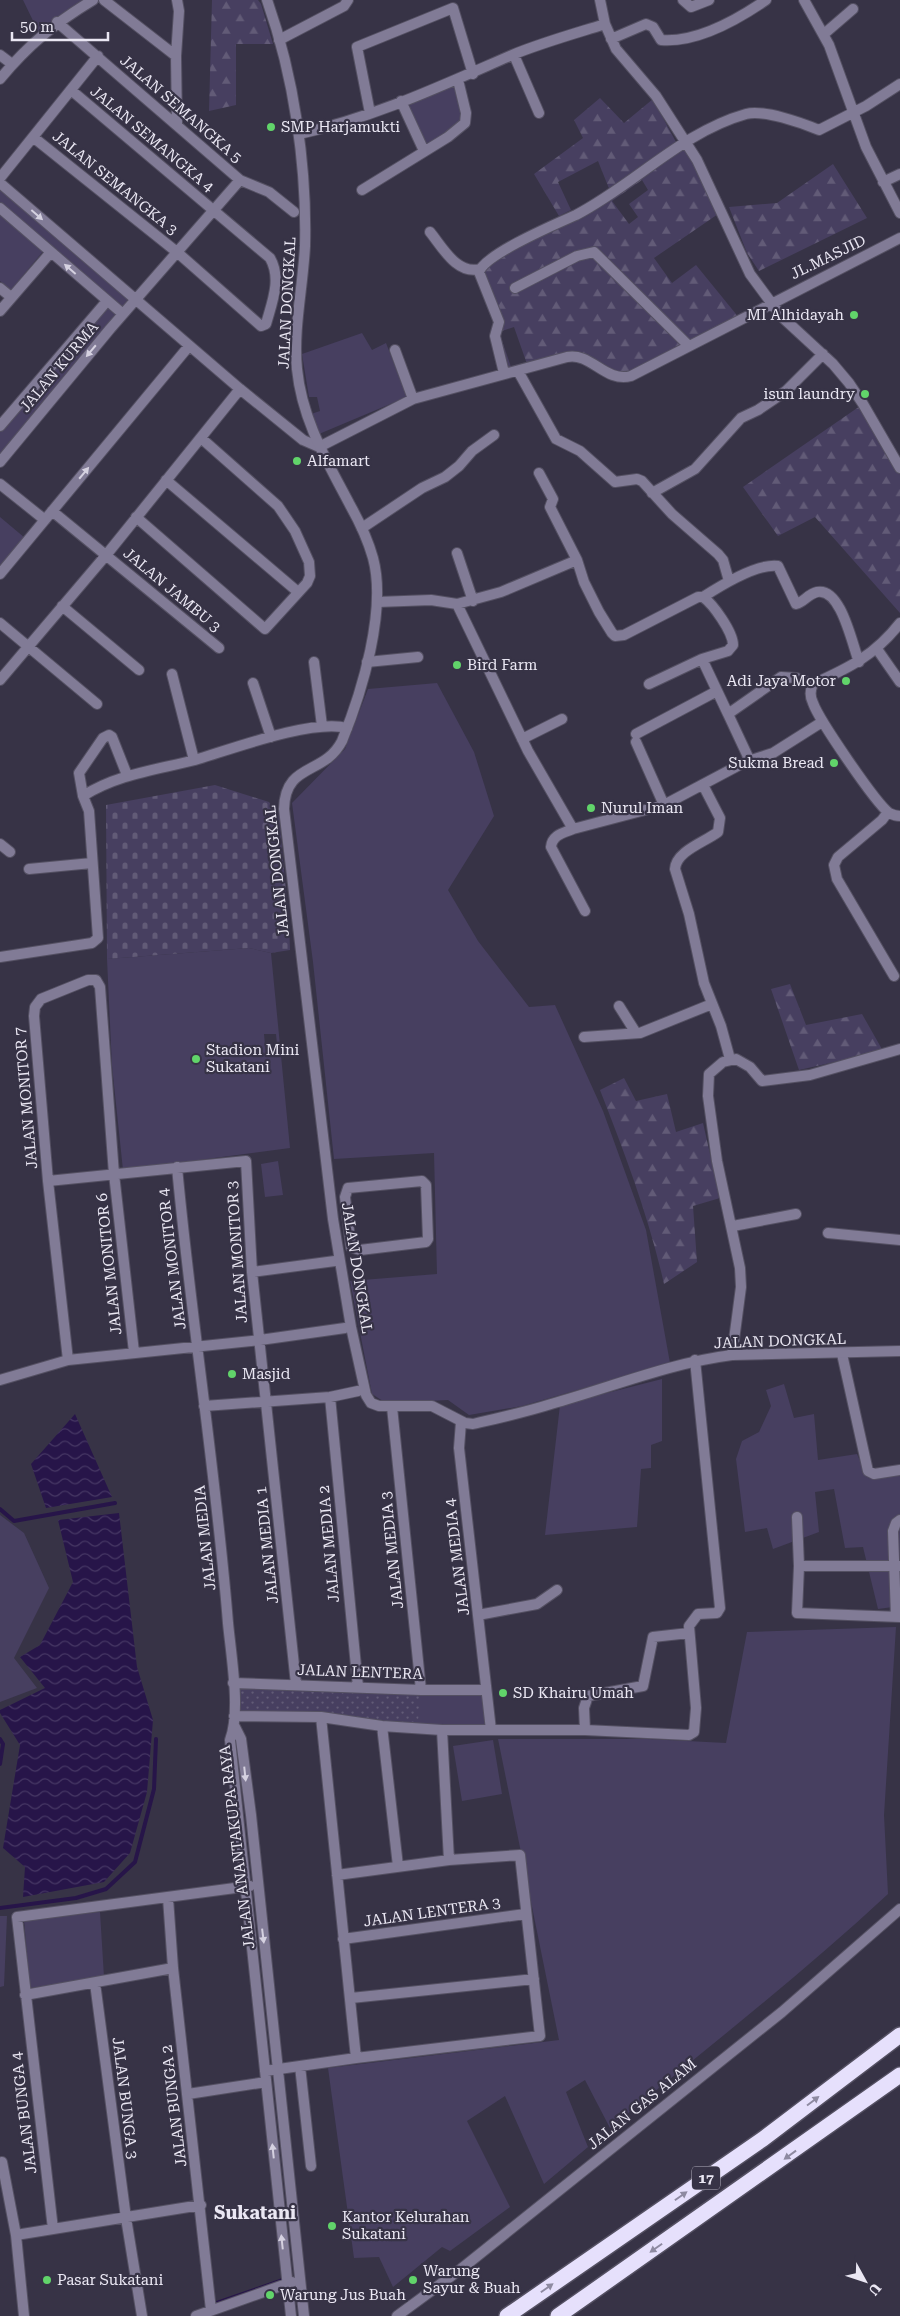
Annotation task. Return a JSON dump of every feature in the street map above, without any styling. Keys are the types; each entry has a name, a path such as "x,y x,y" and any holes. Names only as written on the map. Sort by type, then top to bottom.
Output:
{"highway":[{"name":"17","path":"507,2316 763,2139 900,2035"},
{"name":"17","path":"558,2316 900,2075"}],"street":[{"path":"0,79 37,38 57,22 93,0"},
{"path":"104,0 176,56"},
{"path":"177,0 179,11 176,56 177,124"},
{"name":"JALAN DONGKAL","path":"267,0 279,40 299,134 304,171 306,226 297,369 306,413 319,447 362,528 373,558 377,602 375,625 347,728 333,755 291,781 284,794 284,820 333,1219 364,1389 371,1402 379,1406 392,1407"},
{"path":"279,40 344,6 348,0"},
{"path":"600,0 602,14 611,39 624,60 656,96 686,143 704,174 744,264 770,303 791,327 823,354 856,392 900,468"},
{"path":"683,0 691,7 709,0"},
{"path":"611,39 646,24 652,27 661,40 676,41 722,26 766,0"},
{"path":"804,0 824,34 866,147 900,213"},
{"path":"370,113 357,47 453,8 473,74"},
{"path":"824,34 853,9"},
{"name":"JALAN SEMANGKA 5","path":"57,22 240,180 274,195 294,212"},
{"path":"299,134 333,127 458,80 514,55 602,25"},
{"path":"0,55 12,64"},
{"path":"514,55 539,113"},
{"path":"0,178 98,56"},
{"path":"362,190 448,137 465,123 466,113 458,80"},
{"path":"430,232 461,268 473,271 480,269 485,262 506,249 586,210 714,126 748,113 792,118 819,130 854,112 900,84"},
{"name":"JALAN SEMANGKA 4","path":"71,90 270,258 275,267 276,291 266,324 261,326 178,253"},
{"path":"401,101 424,151"},
{"name":"JALAN SEMANGKA 3","path":"33,137 178,253"},
{"path":"883,182 900,174"},
{"name":"JALAN KURMA","path":"0,462 123,314 240,180"},
{"path":"0,183 240,389 303,440 319,447"},
{"path":"0,208 123,314"},
{"name":"JL.MASJID","path":"319,447 413,399 504,372 518,371 573,356 585,359 610,374 624,378 641,372 770,303 900,238"},
{"path":"0,311 51,252"},
{"path":"515,288 577,256 594,252 689,346"},
{"path":"480,269 482,283 499,322 495,336 504,372"},
{"path":"0,288 11,297"},
{"name":"JALAN KURMA","path":"0,426 107,301"},
{"path":"0,574 190,346"},
{"path":"395,350 413,399"},
{"path":"652,493 695,469 741,418 758,410 786,390 823,354"},
{"path":"518,371 556,439 580,451 615,482 637,479 646,485 682,524 718,554 723,560 729,581"},
{"path":"0,680 107,554 240,389"},
{"path":"362,528 422,488 445,476 459,466 472,451 494,435"},
{"path":"136,517 265,629 309,580 310,571 295,531 278,506 201,438"},
{"path":"539,473 553,499 550,507 577,560 584,582 598,612 616,636 629,633 729,581 774,565 778,566 796,604 817,592 832,596 841,610 859,662"},
{"path":"166,480 298,592"},
{"name":"JALAN JAMBU 3","path":"0,484 107,554 218,648"},
{"path":"457,553 473,600"},
{"path":"377,602 431,600 457,604 522,584 577,560"},
{"path":"650,684 702,659 728,651 733,645 712,604 702,596"},
{"path":"457,604 522,739 573,830"},
{"path":"62,606 139,670"},
{"path":"0,623 97,704"},
{"path":"728,714 781,677 796,678 813,684 859,662 877,649 900,623"},
{"path":"877,649 900,682"},
{"path":"366,662 418,657"},
{"path":"702,659 750,761"},
{"path":"314,662 322,726"},
{"path":"172,674 194,760"},
{"path":"253,683 271,737"},
{"path":"813,684 812,701 822,722 888,812 900,816"},
{"path":"664,804 636,738 717,692"},
{"path":"522,739 562,719"},
{"path":"585,911 551,847 557,836 664,804 750,761 773,753 822,722"},
{"path":"83,796 127,775 194,760 271,737 322,726 338,725 347,728"},
{"path":"0,956 92,943 98,938 89,811 83,796 79,773 103,738 109,735 112,737 127,775"},
{"path":"703,785 720,818 720,826 718,832 713,836 681,856 676,863 675,869 689,914 701,972 730,1059"},
{"path":"888,812 882,820 838,857 834,865 837,879 894,976"},
{"path":"0,844 10,852"},
{"path":"29,870 92,862"},
{"name":"JALAN MONITOR 7","path":"68,1360 48,1181 35,1007 41,1000 88,980 96,980 100,987 114,1174"},
{"path":"584,1037 636,1033 712,1004"},
{"path":"619,1006 636,1033"},
{"path":"732,1355 741,1287 733,1226 717,1161 708,1084 712,1070 730,1059 736,1059 744,1062 762,1081 776,1081 810,1075 900,1049"},
{"name":"JALAN MONITOR 3","path":"177,1168 246,1161 252,1272 267,1403"},
{"path":"48,1181 177,1168"},
{"name":"JALAN MONITOR 4","path":"177,1168 184,1250 198,1347"},
{"name":"JALAN MONITOR 6","path":"114,1174 134,1352"},
{"path":"422,1181 426,1185 428,1239 426,1242 353,1249 350,1244 346,1216 345,1197 348,1188 422,1181"},
{"path":"733,1226 796,1214"},
{"path":"333,1219 346,1216"},
{"path":"828,1233 900,1240"},
{"path":"252,1272 335,1261"},
{"path":"0,1380 68,1360 260,1340 345,1328"},
{"name":"JALAN MEDIA","path":"198,1347 218,1510 235,1727"},
{"name":"JALAN DONGKAL","path":"461,1422 473,1424 509,1416 695,1360 732,1355 842,1354 900,1351"},
{"path":"842,1354 868,1472 874,1474 900,1470"},
{"path":"234,1716 321,1717 382,1726 442,1730 585,1730 689,1735 694,1732 696,1708 689,1633 690,1622 696,1615 717,1613 720,1608 695,1360"},
{"path":"204,1406 330,1398 358,1391"},
{"name":"JALAN MEDIA 2","path":"330,1398 358,1687"},
{"name":"JALAN MEDIA 1","path":"267,1403 296,1684"},
{"path":"392,1407 432,1406 461,1422"},
{"name":"JALAN MEDIA 3","path":"392,1407 421,1690"},
{"name":"JALAN MEDIA 4","path":"461,1422 459,1448 491,1730"},
{"path":"797,1517 799,1566 797,1613 898,1617 898,1566 893,1531 900,1520"},
{"path":"799,1566 898,1566"},
{"path":"478,1615 537,1604 557,1590"},
{"path":"585,1730 584,1708 588,1696 643,1686 653,1637 689,1633"},
{"name":"JALAN LENTERA","path":"233,1683 421,1690 486,1690"},
{"path":"321,1717 356,2058"},
{"path":"382,1726 398,1866"},
{"name":"JALAN ANANTAKUPA RAYA","path":"235,1727 241,1739 279,2070 304,2316"},
{"name":"JALAN ANANTAKUPA RAYA","path":"235,1727 230,1740 286,2284 291,2316"},
{"path":"442,1730 449,1860"},
{"path":"241,1837 252,1836"},
{"path":"188,2094 265,2077 279,2070 300,2066 540,2036 525,1914 520,1854 449,1860 337,1875"},
{"path":"168,1898 257,1885"},
{"name":"JALAN BUNGA 2","path":"168,1898 173,1968 211,2310"},
{"name":"JALAN BUNGA 4","path":"53,2229 17,1917 168,1898"},
{"name":"JALAN GAS ALAM","path":"397,2316 482,2252 782,2012 900,1909"},
{"name":"JALAN LENTERA 3","path":"344,1939 525,1914"},
{"path":"26,1995 173,1968"},
{"path":"351,1998 534,1979"},
{"name":"JALAN BUNGA 3","path":"95,1982 126,2218 142,2316"},
{"path":"257,2003 270,2000"},
{"path":"300,2066 311,2166"},
{"path":"2,2162 16,2235 24,2316"},
{"path":"16,2235 200,2205"},
{"path":"196,2316 300,2280"}],"green space":[{"path":"23,0 86,0 38,31"},
{"path":"212,0 258,0 261,4 273,44 236,44 236,105 209,111"},
{"path":"458,80 466,118 424,151 401,101"},
{"path":"600,98 624,123 653,99 677,144 610,191 598,161 558,182 571,210 559,216 534,174 583,138 574,120"},
{"path":"686,143 721,212 654,258 672,283 696,265 740,319 624,378 585,359 504,373 498,328 480,269 586,209","holes":["642,180 648,190 629,204 638,217 629,224 612,201","514,327 527,364 511,367 499,332"]},
{"path":"833,164 867,218 759,271 747,253 729,207 777,203"},
{"path":"0,183 136,301 0,462 0,426 107,301 0,208"},
{"path":"0,213 45,249 11,290 0,281"},
{"path":"362,333 372,350 386,343 407,397 319,434 311,414 320,411 317,397 309,397 302,354"},
{"path":"863,404 900,468 900,613 815,517 778,536 743,487"},
{"path":"0,517 25,538 0,567"},
{"path":"437,683 474,752 494,816 448,890 478,941 529,1007 555,1005 603,1111 646,1230 670,1363 522,1406 469,1415 448,1400 386,1403 372,1394 350,1281 437,1274 434,1153 334,1159 313,962 292,803 345,749 368,689"},
{"path":"215,785 269,802 279,816 290,950 271,953 249,948 107,959 106,805"},
{"name":"Stadion Mini Sukatani","path":"249,948 271,953 290,1148 123,1170 112,1066 107,959","holes":["264,1034 276,1034 278,1055 266,1056"]},
{"path":"790,984 806,1025 862,1014 883,1051 799,1070 771,989"},
{"path":"624,1078 636,1101 667,1094 676,1132 703,1123 720,1198 693,1206 697,1262 664,1284 644,1210 600,1090"},
{"path":"278,1161 283,1195 265,1197 261,1164"},
{"path":"662,1379 662,1441 651,1445 651,1468 641,1469 637,1527 545,1535 560,1405"},
{"path":"784,1384 794,1418 814,1414 818,1460 857,1454 867,1477 900,1475 900,1606 878,1609 863,1547 845,1548 834,1489 815,1492 819,1532 773,1549 767,1528 745,1532 736,1459 742,1441 759,1432 771,1406 766,1390"},
{"path":"0,1515 24,1533 49,1588 14,1658 37,1688 0,1702"},
{"path":"896,1627 884,1815 888,1894 785,1984 610,2128 585,2080 566,2092 588,2147 544,2184 505,2096 467,2121 510,2207 450,2251 442,2247 393,2287 379,2257 354,2258 328,2068 559,2040 498,1739 648,1739 726,1743 747,1632"},
{"path":"296,1684 486,1690 491,1730 382,1726"},
{"path":"239,1687 420,1695 418,1724 240,1712"},
{"path":"493,1740 502,1794 462,1801 453,1746"},
{"path":"100,1912 104,1977 30,1988 24,1920"},
{"path":"0,1916 7,1916 4,1986 0,1987"}],"water":[{"path":"75,1414 112,1497 46,1508 31,1464"},
{"path":"119,1513 137,1667 153,1720 147,1792 130,1853 104,1882 23,1897 25,1867 3,1848 20,1745 0,1710 45,1688 20,1657 40,1645 73,1582 58,1520"}],"waterway":[{"path":"0,1509 14,1521 115,1503"},
{"path":"0,1739 3,1744 0,1764"},
{"path":"0,1908 76,1898 106,1889 135,1862 154,1789 156,1739"},
{"path":"213,2300 214,2304 283,2280 283,2276"}],"place":[{"name":"SMP Harjamukti","path":"271,127"},
{"name":"MI Alhidayah","path":"854,315"},
{"name":"isun laundry","path":"865,394"},
{"name":"Alfamart","path":"297,461"},
{"name":"Bird Farm","path":"457,665"},
{"name":"Adi Jaya Motor","path":"846,681"},
{"name":"Sukma Bread","path":"834,763"},
{"name":"Nurul Iman","path":"591,808"},
{"name":"Stadion Mini Sukatani","path":"196,1059"},
{"name":"Masjid","path":"232,1374"},
{"name":"SD Khairu Umah","path":"503,1693"},
{"name":"Kantor Kelurahan Sukatani","path":"332,2226"},
{"name":"Pasar Sukatani","path":"47,2280"},
{"name":"Warung Sayur & Buah","path":"413,2280"},
{"name":"Warung Jus Buah","path":"270,2295"}],"district":[{"name":"Sukatani","path":"255,2213"}]}
